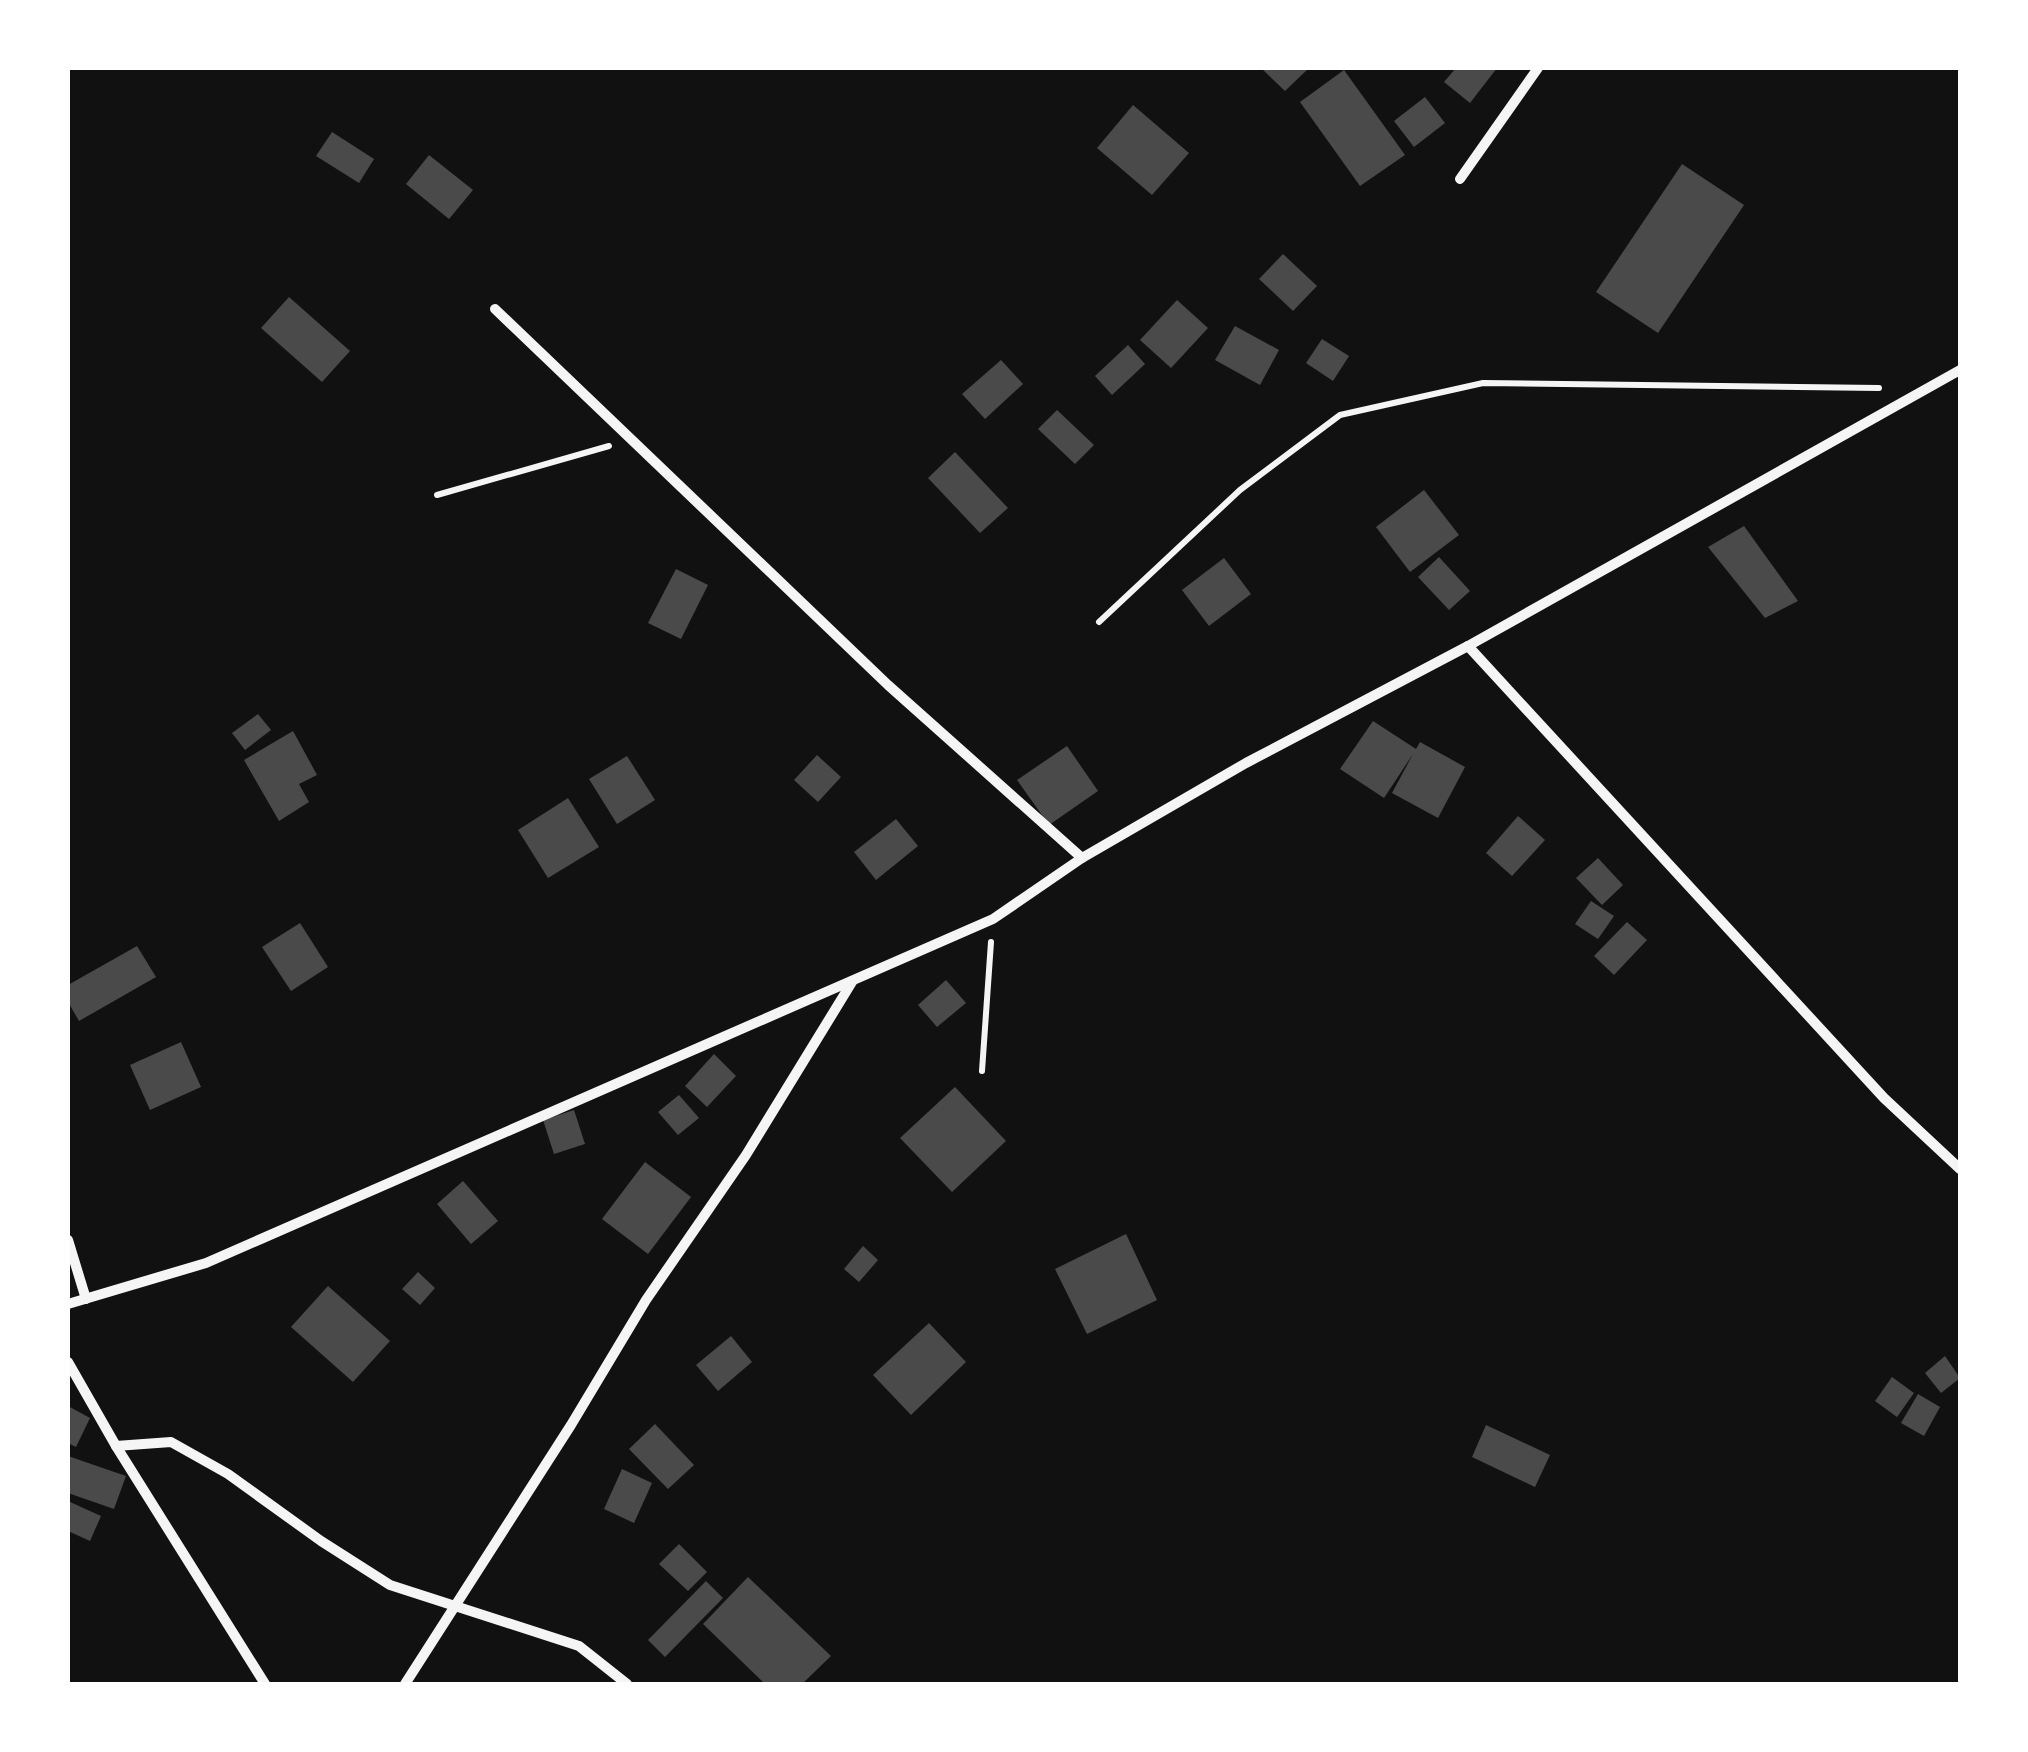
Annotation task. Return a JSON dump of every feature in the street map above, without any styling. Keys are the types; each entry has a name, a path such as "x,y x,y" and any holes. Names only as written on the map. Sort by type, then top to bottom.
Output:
{"street":[{"path":"1460,179 1538,68"},
{"path":"495,310 888,685 1082,858"},
{"path":"68,1304 206,1263 993,919 1082,858 1246,763 1468,646 1960,370"},
{"path":"1468,646 1884,1098 1960,1169"},
{"path":"405,1684 646,1300 746,1155 852,982"},
{"path":"68,1240 86,1299"},
{"path":"68,1364 265,1684"},
{"path":"116,1446 171,1442 228,1474 390,1585 579,1646 627,1684"}],"path":[{"path":"1099,622 1240,490 1340,415 1483,382 1926,388"},
{"path":"437,495 630,440"},
{"path":"982,1071 993,919"}],"building":[{"path":"1261,68 1309,68 1285,91"},
{"path":"1456,68 1497,68 1470,103 1444,82"},
{"path":"1344,70 1405,155 1360,186 1300,102"},
{"path":"1425,97 1445,123 1414,147 1394,121"},
{"path":"1133,105 1189,153 1152,195 1097,148"},
{"path":"332,132 374,159 359,183 316,156"},
{"path":"429,155 473,190 449,219 406,184"},
{"path":"1682,164 1744,205 1658,333 1596,292"},
{"path":"1283,254 1317,286 1293,311 1259,279"},
{"path":"289,297 350,351 322,382 261,328"},
{"path":"1177,300 1208,328 1171,368 1140,340"},
{"path":"1235,326 1279,350 1260,385 1215,360"},
{"path":"1322,339 1349,356 1333,381 1306,363"},
{"path":"1128,345 1145,364 1112,395 1095,376"},
{"path":"1001,360 1023,384 985,419 962,394"},
{"path":"1057,410 1094,445 1075,464 1038,429"},
{"path":"955,452 1008,508 980,533 928,478"},
{"path":"1424,490 1459,535 1410,572 1376,527"},
{"path":"1744,526 1798,601 1765,618 1708,547"},
{"path":"1439,557 1470,591 1449,610 1418,577"},
{"path":"1224,558 1251,594 1209,626 1182,590"},
{"path":"676,569 708,585 681,639 648,623"},
{"path":"258,714 271,730 245,750 232,733"},
{"path":"1373,721 1416,749 1420,742 1465,767 1438,818 1392,793 1413,754 1384,798 1340,769"},
{"path":"293,731 317,775 299,784 309,802 279,821 244,760"},
{"path":"1067,746 1098,791 1049,825 1017,780"},
{"path":"817,755 841,777 818,802 794,780"},
{"path":"627,756 655,800 617,824 589,779"},
{"path":"568,798 599,847 548,878 518,830"},
{"path":"1518,816 1545,840 1512,876 1486,853"},
{"path":"896,819 918,846 876,880 854,852"},
{"path":"1598,858 1623,885 1602,905 1576,878"},
{"path":"1591,901 1614,916 1598,939 1575,924"},
{"path":"1627,922 1647,940 1614,975 1594,956"},
{"path":"300,923 328,967 291,991 262,947"},
{"path":"137,946 156,977 79,1021 68,1002 68,985"},
{"path":"946,980 966,1003 937,1027 918,1005"},
{"path":"181,1042 201,1087 150,1110 130,1065"},
{"path":"714,1054 736,1076 707,1107 685,1086"},
{"path":"955,1087 1006,1141 952,1192 900,1138"},
{"path":"679,1095 699,1118 678,1135 658,1112"},
{"path":"574,1110 585,1144 554,1154 543,1120"},
{"path":"645,1162 691,1197 648,1254 602,1219"},
{"path":"463,1181 498,1221 471,1244 437,1204"},
{"path":"1126,1234 1157,1300 1087,1334 1055,1269"},
{"path":"863,1246 878,1260 859,1282 844,1269"},
{"path":"418,1272 435,1288 420,1305 402,1289"},
{"path":"328,1286 390,1341 353,1382 291,1327"},
{"path":"929,1323 966,1362 911,1415 873,1375"},
{"path":"731,1336 752,1362 718,1391 696,1365"},
{"path":"1945,1356 1960,1378 1941,1393 1925,1373"},
{"path":"1892,1377 1914,1393 1897,1417 1875,1401"},
{"path":"1918,1394 1940,1407 1924,1436 1901,1423"},
{"path":"68,1406 90,1418 76,1447 68,1443"},
{"path":"655,1424 694,1465 668,1489 629,1449"},
{"path":"1486,1425 1550,1455 1535,1487 1472,1457"},
{"path":"68,1456 126,1476 114,1509 68,1493"},
{"path":"622,1469 652,1483 634,1523 604,1509"},
{"path":"68,1501 101,1516 90,1541 68,1531"},
{"path":"679,1544 707,1572 688,1591 659,1564"},
{"path":"748,1577 831,1656 802,1684 765,1684 703,1624"},
{"path":"706,1581 723,1598 665,1657 648,1640"}]}
